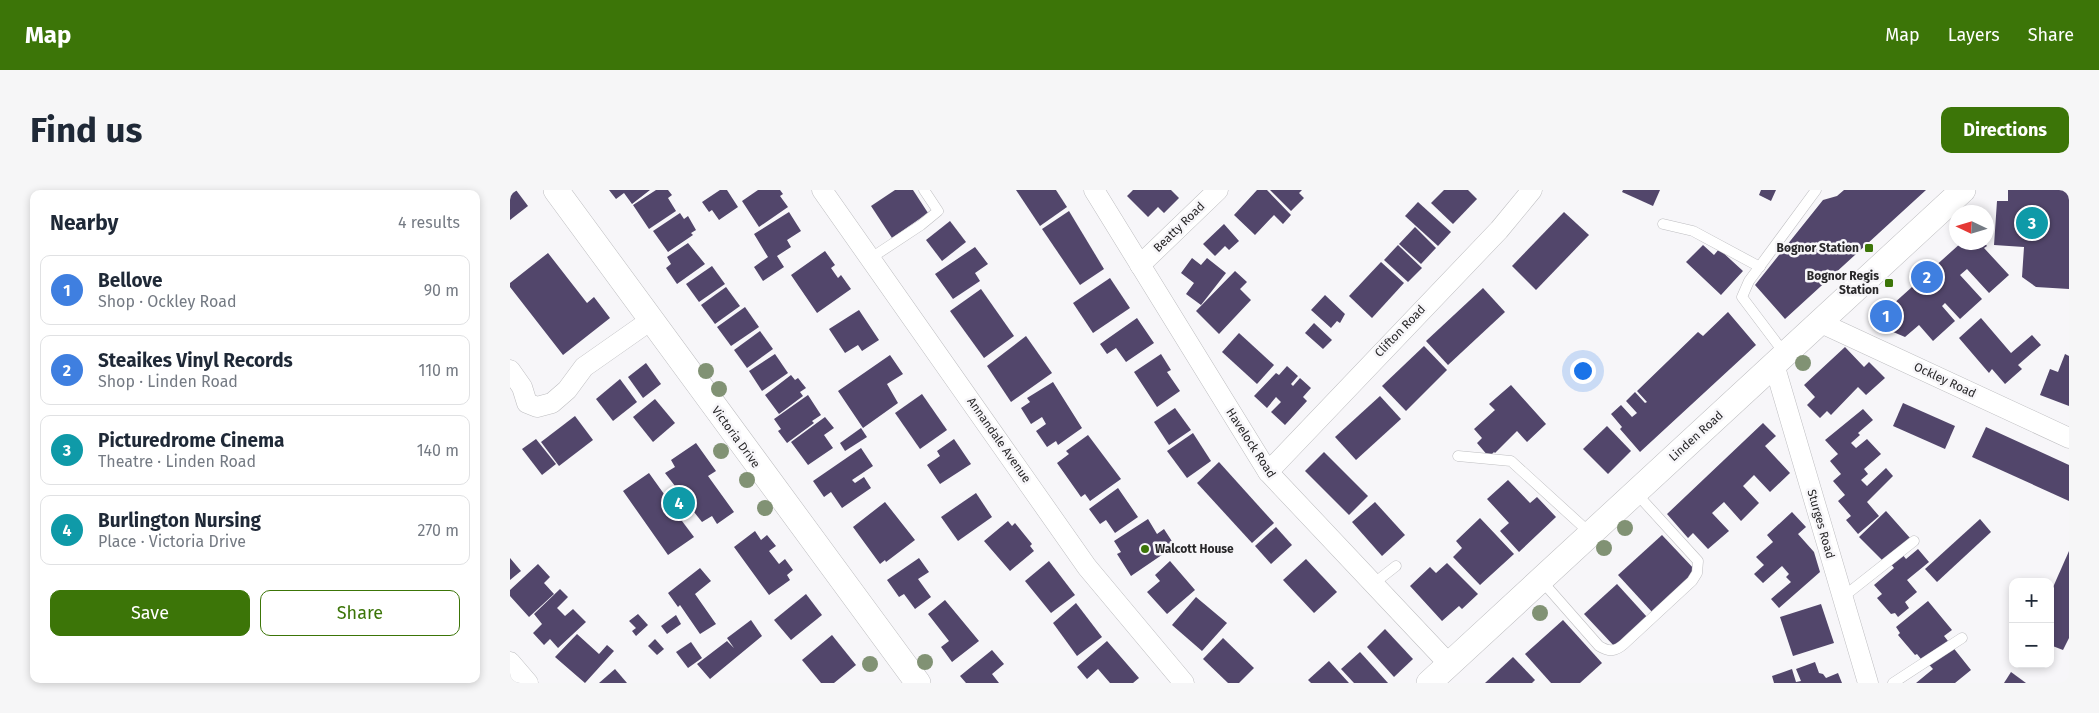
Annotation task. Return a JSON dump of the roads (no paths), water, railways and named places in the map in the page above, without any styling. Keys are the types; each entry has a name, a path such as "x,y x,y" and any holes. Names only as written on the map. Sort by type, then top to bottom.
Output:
{"street":[{"name":"Victoria Drive","path":"556,190 918,683"},
{"name":"Annandale Avenue","path":"822,190 1087,567 1184,683"},
{"name":"Havelock Road","path":"1094,190 1268,472 1373,584 1440,677"},
{"name":"Beatty Road","path":"1140,265 1218,190"},
{"name":"Clifton Road","path":"1268,472 1499,230 1532,190"},
{"name":"Linden Road","path":"1440,677 1540,579 1821,323 1959,192"},
{"path":"510,370 522,387 527,403 537,407 552,403 568,390 584,367 650,320"},
{"name":"Ockley Road","path":"1821,323 2069,438"},
{"name":"Sturges Road","path":"1780,359 1843,597 1868,683"},
{"path":"510,662 528,683"}],"lane":[{"path":"871,258 938,211 924,190"},
{"path":"1780,359 1742,298 1749,281 1816,190"},
{"path":"1663,224 1693,231 1760,267"},
{"path":"1458,456 1511,461 1590,533"},
{"path":"1540,579 1599,646 1606,651 1617,650 1624,644 1692,581 1697,573 1698,560 1636,492"},
{"path":"1843,597 1914,541"},
{"path":"1373,584 1396,566"},
{"path":"1893,683 1962,638"}],"place":[{"name":"Picturedrome Cinema","path":"2032,223"},
{"name":"Bognor Station","path":"1869,248"},
{"name":"Steaikes Vinyl Records","path":"1927,277"},
{"name":"Bognor Regis Station","path":"1889,283"},
{"name":"Bellove","path":"1886,316"},
{"name":"Burlington Nursing","path":"679,503"},
{"name":"Walcott House","path":"1145,549"}]}
